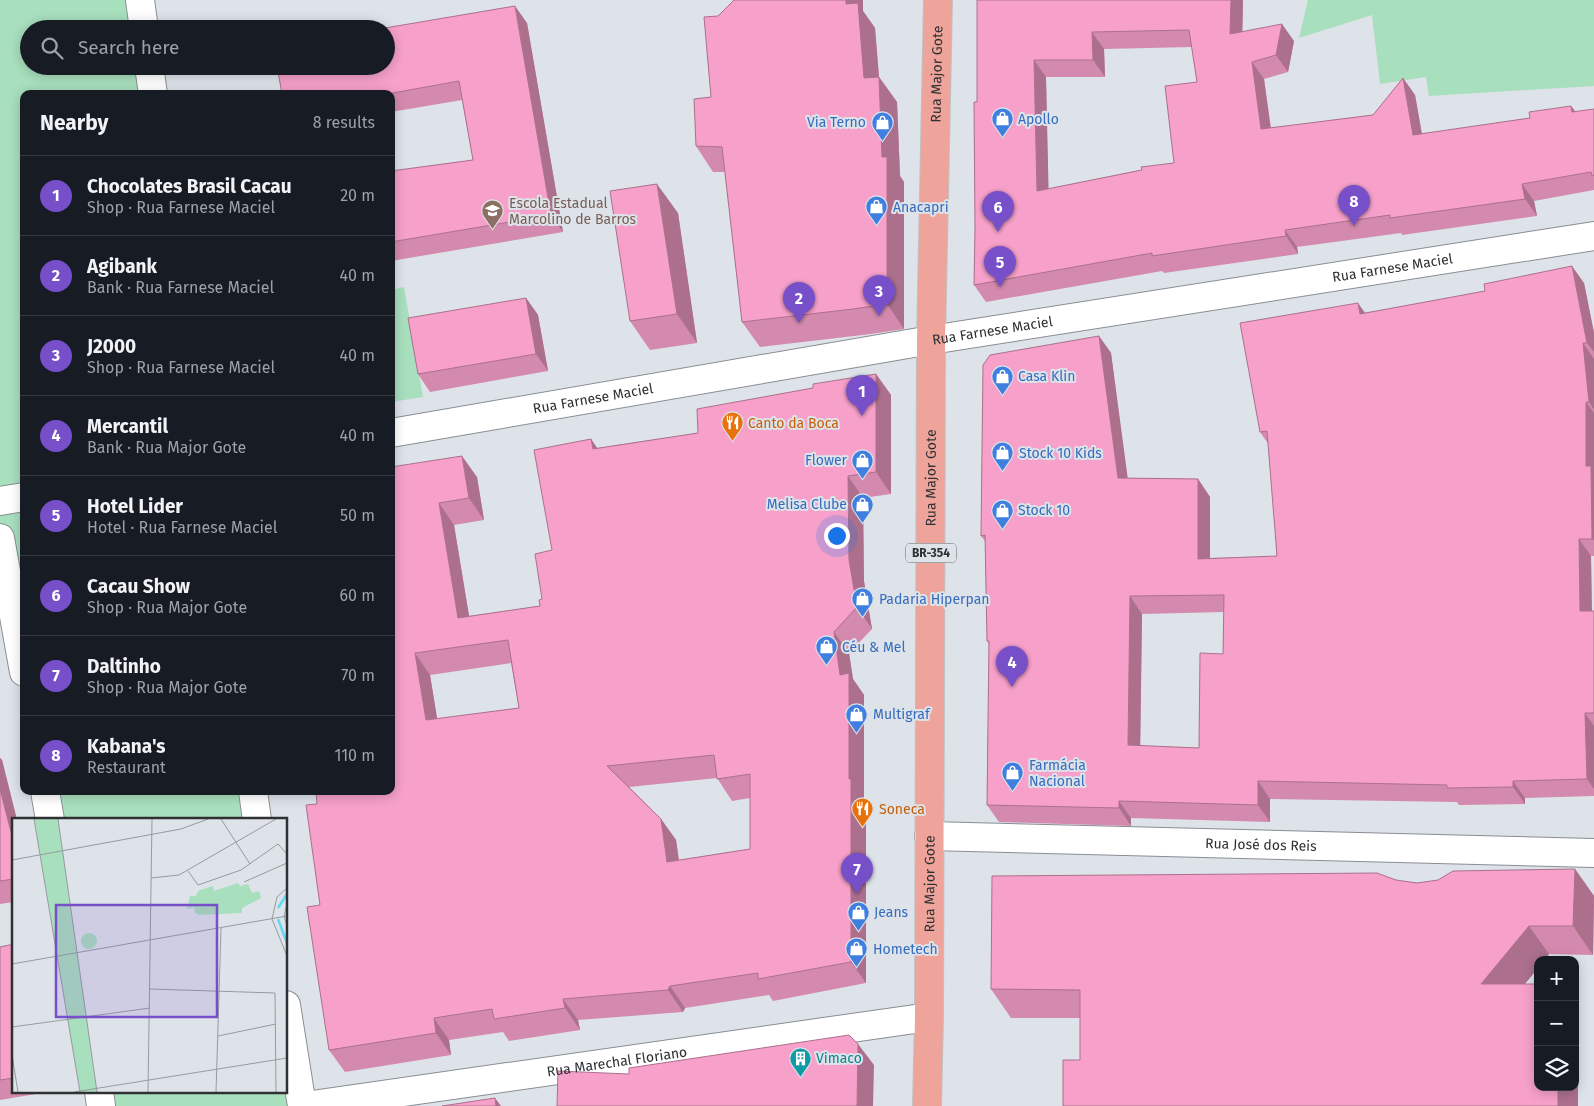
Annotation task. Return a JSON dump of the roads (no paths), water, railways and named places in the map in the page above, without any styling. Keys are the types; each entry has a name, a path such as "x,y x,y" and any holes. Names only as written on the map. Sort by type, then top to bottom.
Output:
{"main road":[{"name":"Rua Major Gote","path":"926,1106 929,1017 931,340 938,0"}],"street":[{"path":"140,0 143,20"},
{"path":"150,75 152,90"},
{"name":"Rua Farnese Maciel","path":"395,432 931,340 1594,236"},
{"path":"0,501 20,498"},
{"path":"0,538 20,650"},
{"path":"46,795 50,818"},
{"path":"254,795 258,818"},
{"name":"Rua José dos Reis","path":"929,836 1594,853"},
{"path":"288,1017 303,1106"},
{"name":"Rua Marechal Floriano","path":"303,1106 929,1017"}],"place":[{"name":"Apollo","path":"1002,138"},
{"name":"Via Terno","path":"882,141"},
{"name":"Anacapri","path":"877,226"},
{"name":"Kabana's","path":"1354,226"},
{"name":"Escola Estadual Marcolino de Barros","path":"493,230"},
{"name":"Cacau Show","path":"998,232"},
{"name":"Hotel Lider","path":"1000,287"},
{"name":"J2000","path":"879,316"},
{"name":"Agibank","path":"799,323"},
{"name":"Casa Klin","path":"1002,395"},
{"name":"Chocolates Brasil Cacau","path":"862,416"},
{"name":"Canto da Boca","path":"732,442"},
{"name":"Stock 10 Kids","path":"1003,472"},
{"name":"Flower","path":"863,479"},
{"name":"Melisa Clube","path":"863,523"},
{"name":"Stock 10","path":"1002,529"},
{"name":"Padaria Hiperpan","path":"863,618"},
{"name":"Céu & Mel","path":"826,666"},
{"name":"Mercantil","path":"1012,687"},
{"name":"Multigraf","path":"857,733"},
{"name":"Farmácia Nacional","path":"1013,792"},
{"name":"Soneca","path":"863,828"},
{"name":"Daltinho","path":"857,894"},
{"name":"Jeans","path":"858,931"},
{"name":"Hometech","path":"857,968"},
{"name":"Vimaco","path":"800,1077"}]}
